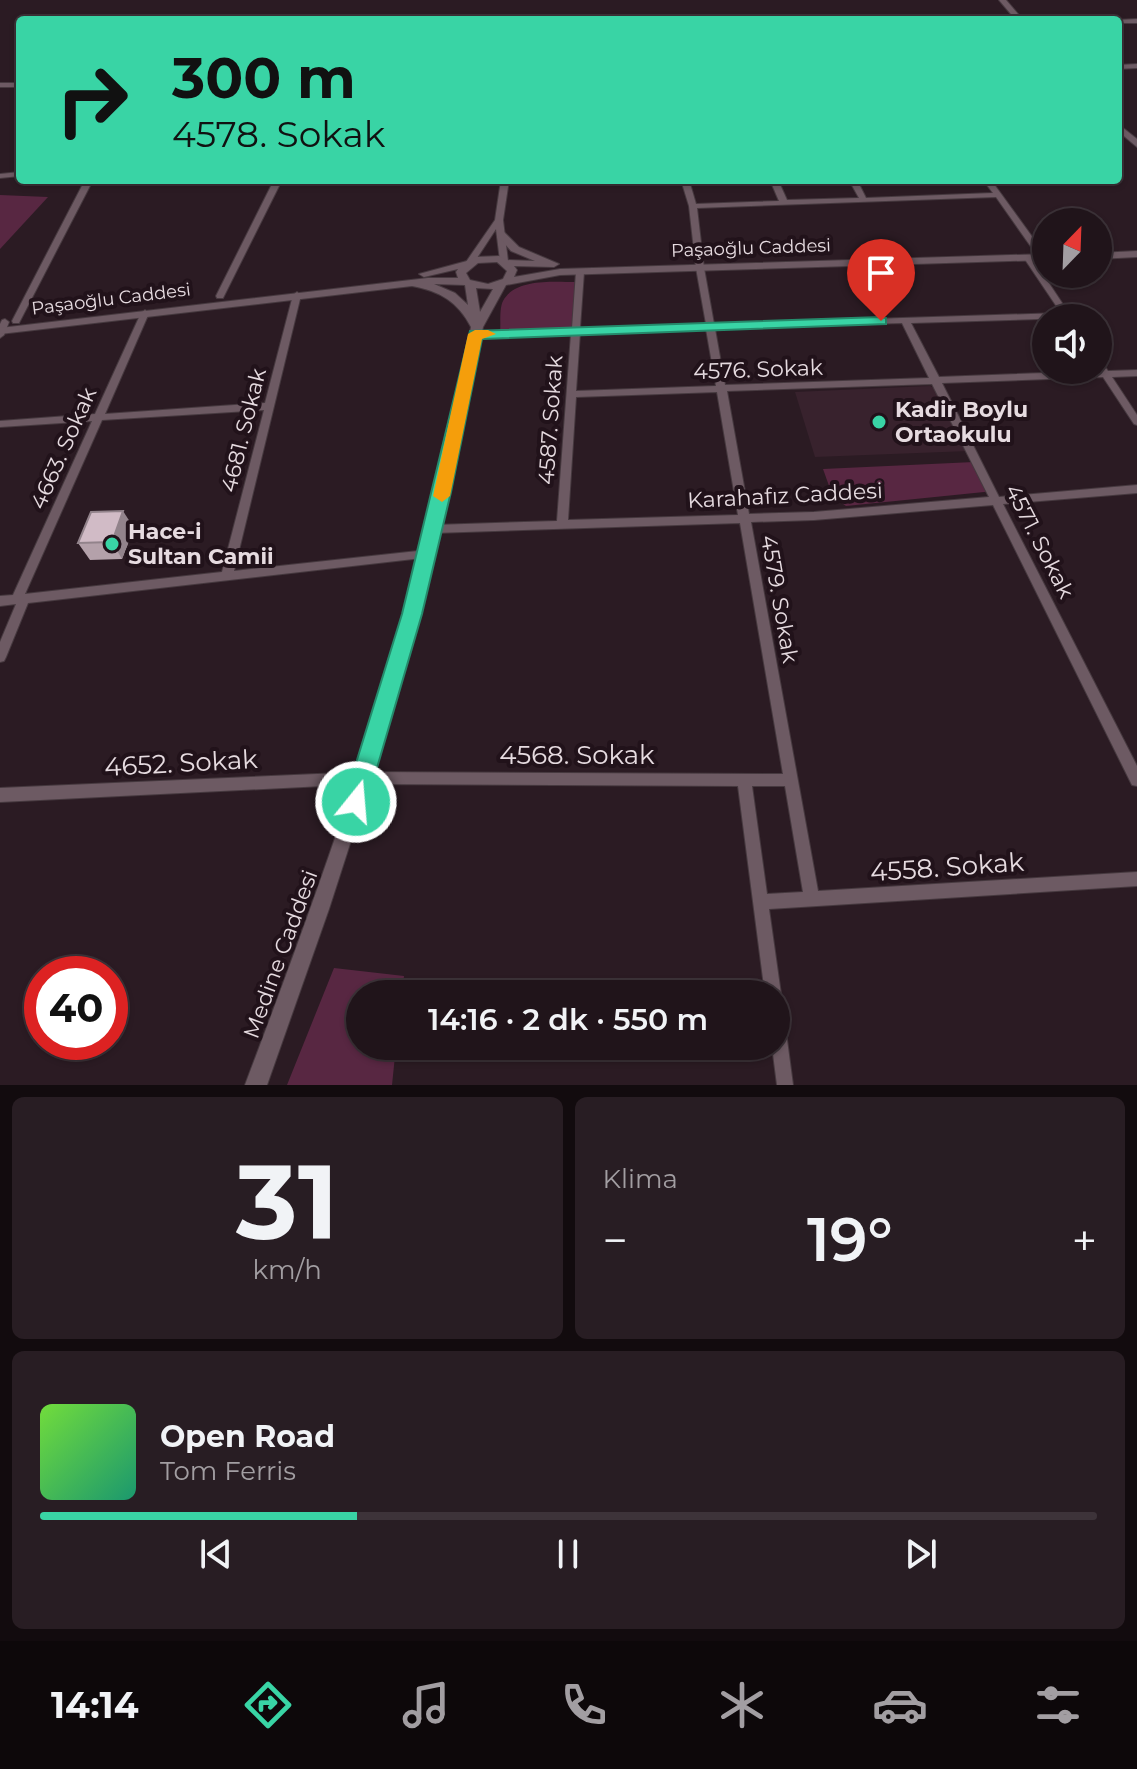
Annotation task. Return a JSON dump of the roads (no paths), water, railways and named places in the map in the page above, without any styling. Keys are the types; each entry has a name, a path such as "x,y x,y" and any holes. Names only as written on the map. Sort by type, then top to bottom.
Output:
{"street":[{"path":"995,0 1009,16"},
{"path":"1002,0 1016,16"},
{"path":"1122,123 1137,136"},
{"path":"1122,131 1137,144"},
{"path":"4,327 87,184"},
{"path":"220,296 276,184"},
{"path":"504,184 500,233 506,262 512,270 504,282"},
{"name":"4579. Sokak","path":"686,184 693,206 710,327 812,899"},
{"path":"776,184 784,203"},
{"path":"855,184 864,200"},
{"path":"990,184 1032,238"},
{"path":"693,206 999,195"},
{"path":"468,263 499,220"},
{"path":"500,233 522,253 559,264"},
{"path":"1112,247 1137,246"},
{"name":"Paşaoğlu Caddesi","path":"4,327 413,283 468,283 489,287 538,274 700,264 1032,252"},
{"path":"1112,255 1137,254"},
{"name":"Paşaoğlu Caddesi","path":"4,327 220,296 413,275 483,258 559,264 700,264 1032,256"},
{"path":"1028,258 1059,304"},
{"name":"Medine Caddesi","path":"468,263 461,272 468,283 476,331"},
{"name":"4587. Sokak","path":"562,524 580,272"},
{"name":"Medine Caddesi","path":"256,1085 318,918 363,778 434,529 476,331 504,282"},
{"path":"413,283 435,286 456,297 467,308 476,331 576,331 1032,317"},
{"name":"4681. Sokak","path":"227,576 297,295"},
{"name":"4663. Sokak","path":"0,657 20,598 145,313"},
{"name":"4571. Sokak","path":"905,320 1137,780"},
{"name":"4576. Sokak","path":"1112,374 1137,373"},
{"name":"4576. Sokak","path":"571,394 1032,377"},
{"path":"1112,384 1137,422"},
{"path":"0,424 269,406"},
{"name":"Karahafız Caddesi","path":"434,529 744,518 1137,489"},
{"path":"0,601 427,554"},
{"name":"4568. Sokak","path":"363,778 789,780"},
{"name":"4652. Sokak","path":"0,795 363,778"},
{"path":"744,780 771,980"},
{"name":"4558. Sokak","path":"760,902 1137,879"},
{"path":"782,1060 785,1085"}],"place":[{"name":"Kadir Boylu Ortaokulu","path":"879,422"},
{"name":"Hace-i Sultan Camii","path":"112,544"}]}
